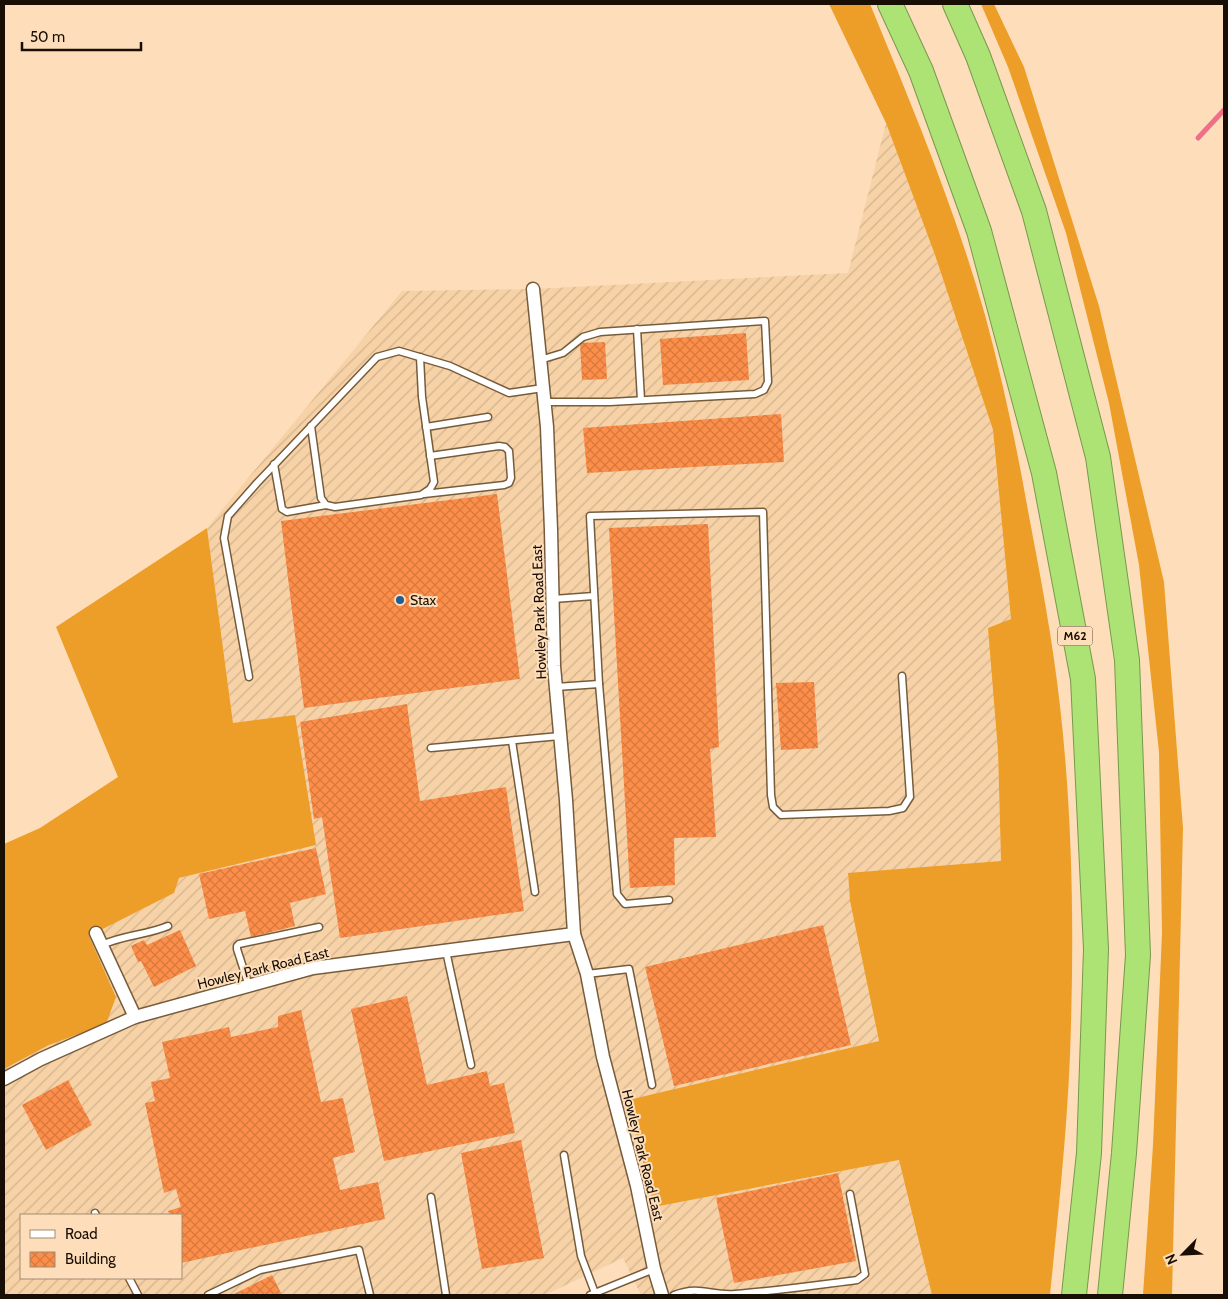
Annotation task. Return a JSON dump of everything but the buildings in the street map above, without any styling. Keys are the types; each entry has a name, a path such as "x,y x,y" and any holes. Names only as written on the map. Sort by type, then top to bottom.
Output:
{"highway":[{"name":"M62","path":"890,4 921,70 979,231 1044,473 1083,680 1096,949 1089,1153 1074,1295"},
{"path":"955,4 978,56 1034,211 1098,457 1128,660 1138,955 1124,1153 1110,1295"}],"street":[{"name":"Howley Park Road East","path":"532,289 544,402 551,521 556,687 566,800 574,934 587,974 603,1057 637,1186 654,1269 662,1295"},
{"path":"96,933 135,1017"},
{"name":"Howley Park Road East","path":"4,1079 41,1059 135,1017 313,968 574,934"}],"lane":[{"path":"540,360 563,353 589,334 765,321 768,382 764,390 756,394 610,402 544,402"},
{"path":"637,329 641,400"},
{"path":"249,677 224,538 228,516 274,464 377,357 399,351 450,366 509,393 543,388"},
{"path":"420,357 422,397 434,482 430,489 421,495"},
{"path":"426,427 488,417"},
{"path":"311,426 321,498 326,505"},
{"path":"274,464 282,509 287,512 326,505 335,507 504,485 509,483 511,478 509,451 505,447 499,446 430,456"},
{"path":"669,900 625,904 617,894 599,684 590,516 763,512 771,795 773,806 781,815 889,811 903,808 910,797 902,676"},
{"path":"553,598 594,596"},
{"path":"556,687 599,684"},
{"path":"432,748 560,736"},
{"path":"512,741 536,892"},
{"path":"102,946 128,936 154,932 168,926"},
{"path":"249,986 237,946 320,927"},
{"path":"446,951 471,1064"},
{"path":"587,974 629,969 652,1085"},
{"path":"564,1155 581,1256 592,1294 654,1269"},
{"path":"674,1295 686,1291 700,1290 732,1295 858,1280 865,1274 850,1194"},
{"path":"432,1197 446,1295"},
{"path":"208,1295 260,1270 359,1250 370,1295"},
{"path":"130,1279 138,1295"}],"shaded area":[{"path":"829,4 870,4 947,197 973,275 998,365 1020,465 1046,611 1064,745 1070,825 1072,944 1068,1092 1050,1295 932,1295 899,1160 654,1207 628,1100 879,1041 850,901 848,873 1001,861 998,751 988,628 1011,619 993,430 935,255 886,123"},
{"path":"981,4 994,4 1024,67 1099,306 1164,582 1183,828 1172,1295 1143,1295 1153,1145 1162,932 1159,752 1139,565 1109,403 1066,233 1008,67"},
{"path":"886,123 935,255 993,430 1011,619 998,751 1001,862 848,874 850,901 879,1041 628,1100 654,1207 899,1160 932,1295 641,1295 623,1258 545,1295 4,1295 4,1069 49,1045 116,997 89,936 174,893 179,878 316,845 233,723 207,528 402,291 533,289 848,273"},
{"path":"207,528 233,723 295,715 316,845 179,878 174,893 89,936 116,997 106,1024 49,1045 4,1069 4,844 40,828 118,777 56,627"}],"waterway":[{"path":"1198,138 1224,110"}],"place":[{"name":"Stax","path":"400,600"}]}
